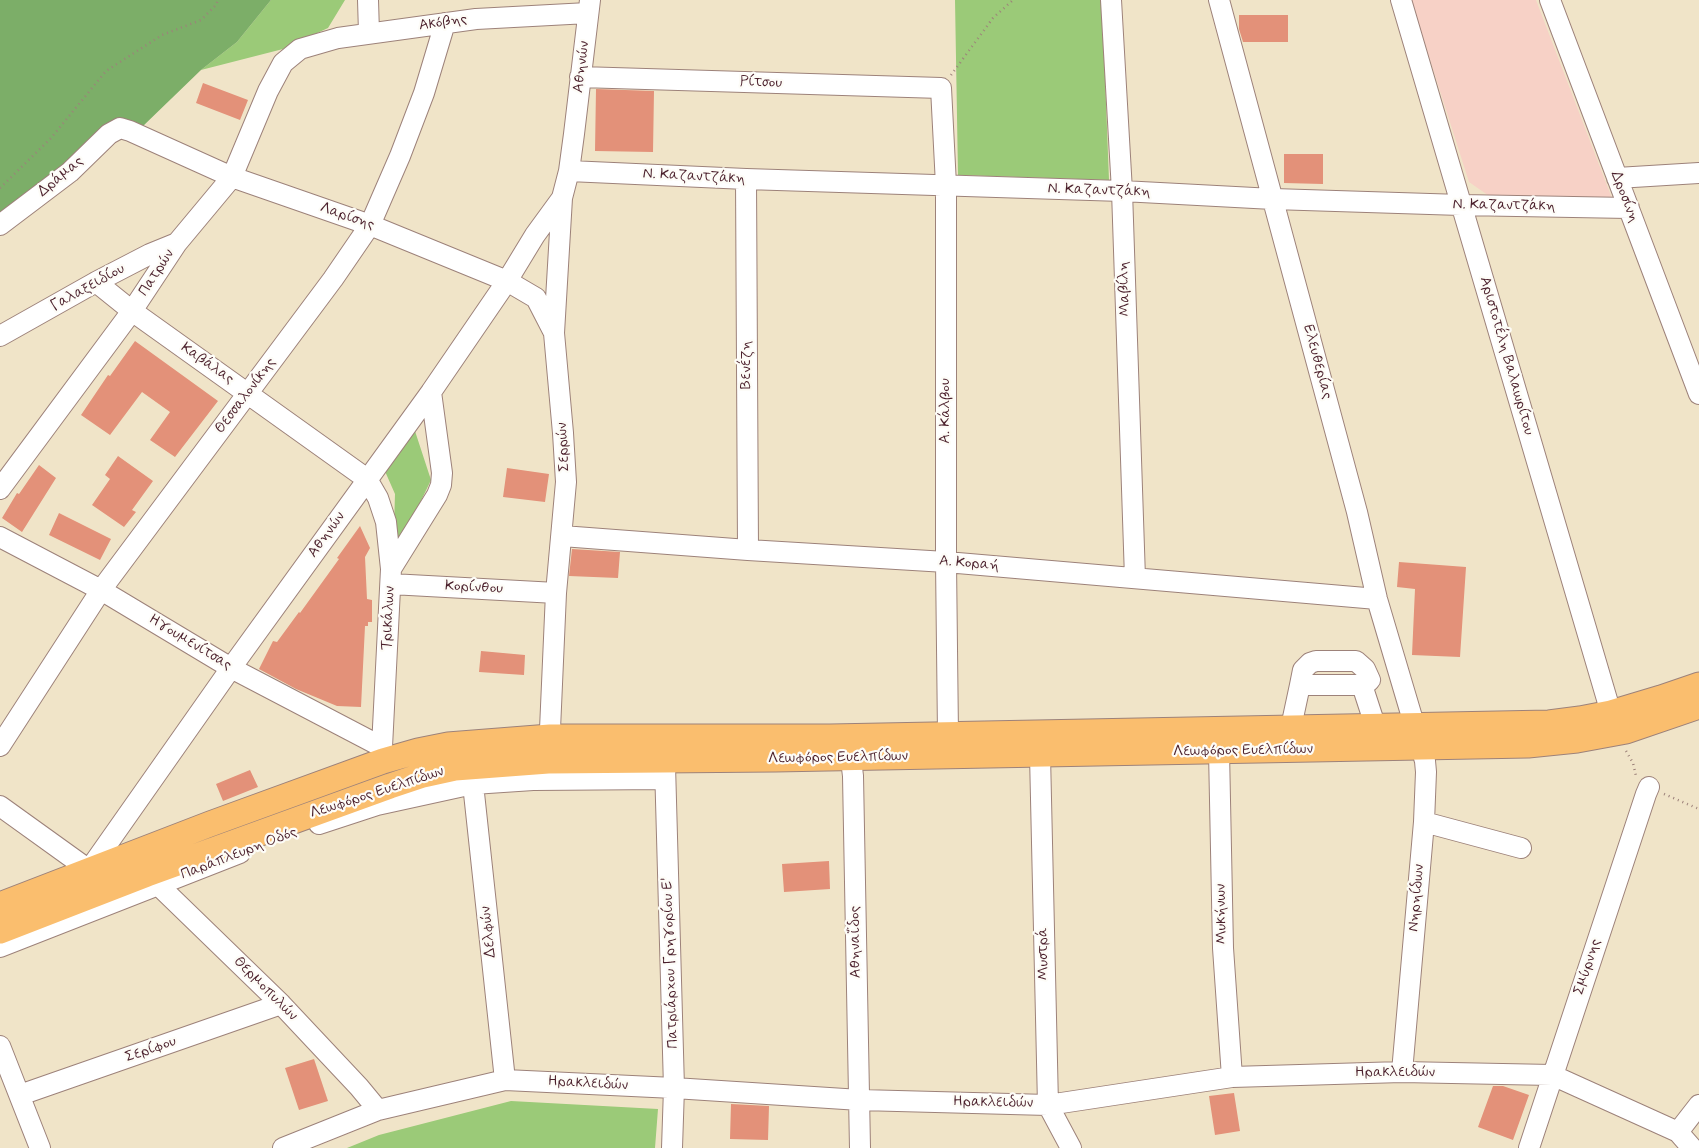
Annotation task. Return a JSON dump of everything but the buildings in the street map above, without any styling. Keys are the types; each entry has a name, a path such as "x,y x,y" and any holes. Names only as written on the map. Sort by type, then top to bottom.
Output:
{"main road":[{"name":"Λεωφόρος Ευελπίδων","path":"0,904 382,754 418,751 448,745 549,749 849,747 1040,755 1528,745 1576,740 1661,698 1699,685"},
{"name":"Λεωφόρος Ευελπίδων","path":"0,931 153,879 423,775 549,749 665,769 948,734 1548,723 1611,723 1626,730 1699,706"}],"street":[{"path":"368,0 369,33"},
{"name":"Μαβίλη","path":"1111,0 1122,191 1135,578"},
{"name":"Ελευθερίας","path":"1219,0 1357,512 1377,598 1413,724"},
{"name":"Αριστοτέλη Βαλαωρίτου","path":"1401,0 1611,723"},
{"name":"Δροσίνη","path":"1550,0 1699,394"},
{"name":"Ακόβης","path":"300,50 338,38 446,23 476,9 589,6"},
{"name":"Αθηνών","path":"574,134 589,6"},
{"name":"Θεσσαλονίκης","path":"0,746 101,590 333,279 370,225 400,156 424,93 446,23"},
{"name":"Πατρών","path":"0,489 132,311 177,243 232,178 268,91 283,63 300,50"},
{"name":"Ρίτσου","path":"580,77 941,88"},
{"name":"A. Κάλβου","path":"941,88 946,185 948,734"},
{"name":"Λαρίσης","path":"120,128 232,178 370,225 507,280 536,298 554,333"},
{"name":"Δράμας","path":"0,225 70,172 109,134 120,128"},
{"name":"Σερρών","path":"549,749 556,593 566,482 554,333 562,198 569,171 574,134"},
{"name":"Ν. Καζαντζάκη","path":"569,171 746,179 1122,191 1273,199 1629,208"},
{"path":"1617,178 1699,173"},
{"name":"Βενέζη","path":"746,179 748,550"},
{"name":"Αθηνών","path":"89,870 230,668 431,392 507,280 535,235 562,198"},
{"name":"Γαλαξειδίου","path":"0,336 96,282 150,254 177,243"},
{"name":"Καβάλας","path":"96,282 132,311 367,480"},
{"path":"391,576 437,495 441,484 442,473 431,392"},
{"name":"Τρικάλων","path":"367,480 378,498 386,522 391,576 382,754"},
{"name":"Α. Κοραή","path":"562,536 946,562 1377,598"},
{"name":"Ηγουμενίτσας","path":"0,537 101,590 230,668 382,754"},
{"name":"Κορίνθου","path":"391,576 556,593"},
{"path":"1291,727 1300,685 1366,682 1400,678"},
{"path":"1366,682 1375,725"},
{"name":"Νηρηίδων","path":"1402,1072 1424,822 1426,772 1413,724"},
{"name":"Αθηναΐδος","path":"849,747 852,776 860,1148"},
{"name":"Μυκήνων","path":"1219,751 1223,948 1232,1077"},
{"name":"Μυστρά","path":"1040,755 1048,1105 1071,1148"},
{"name":"Παράπλευρη Οδός","path":"0,947 153,879 263,844 377,804 473,784 665,769"},
{"name":"Πατριάρχου Γρηγορίου Ε'","path":"665,769 674,1088 672,1148"},
{"name":"Δελφών","path":"473,784 505,1080"},
{"name":"Σμύρνης","path":"1530,1148 1552,1076 1646,794 1650,787"},
{"path":"0,806 89,870"},
{"path":"1424,822 1521,848"},
{"name":"Θερμοπυλών","path":"153,879 281,1004 359,1087 378,1110"},
{"name":"Σερίφου","path":"20,1095 281,1004"},
{"path":"0,1046 40,1148"},
{"name":"Ηρακλειδών","path":"283,1148 378,1110 505,1080 674,1088 860,1100 1048,1105 1232,1077 1402,1072 1552,1076 1678,1132 1692,1148"},
{"path":"1678,1132 1699,1104"}],"path":[{"path":"0,188 51,138 106,71 162,35 201,20 216,5 218,0"},
{"path":"941,88 993,18 1013,0"},
{"path":"1611,723 1633,764 1636,776 1650,787 1699,809"}],"shaded area":[{"path":"1411,0 1536,0 1613,201 1492,198 1469,182"}],"green space":[{"path":"0,0 271,0 237,42 201,70 142,127 127,121 18,209 0,221"},
{"path":"271,0 345,0 328,28 283,49 201,70 237,42"},
{"path":"955,0 1102,0 1109,180 958,175"},
{"path":"414,428 431,480 393,559 395,494 384,469"},
{"path":"511,1101 658,1109 655,1148 347,1148 379,1135"}]}
